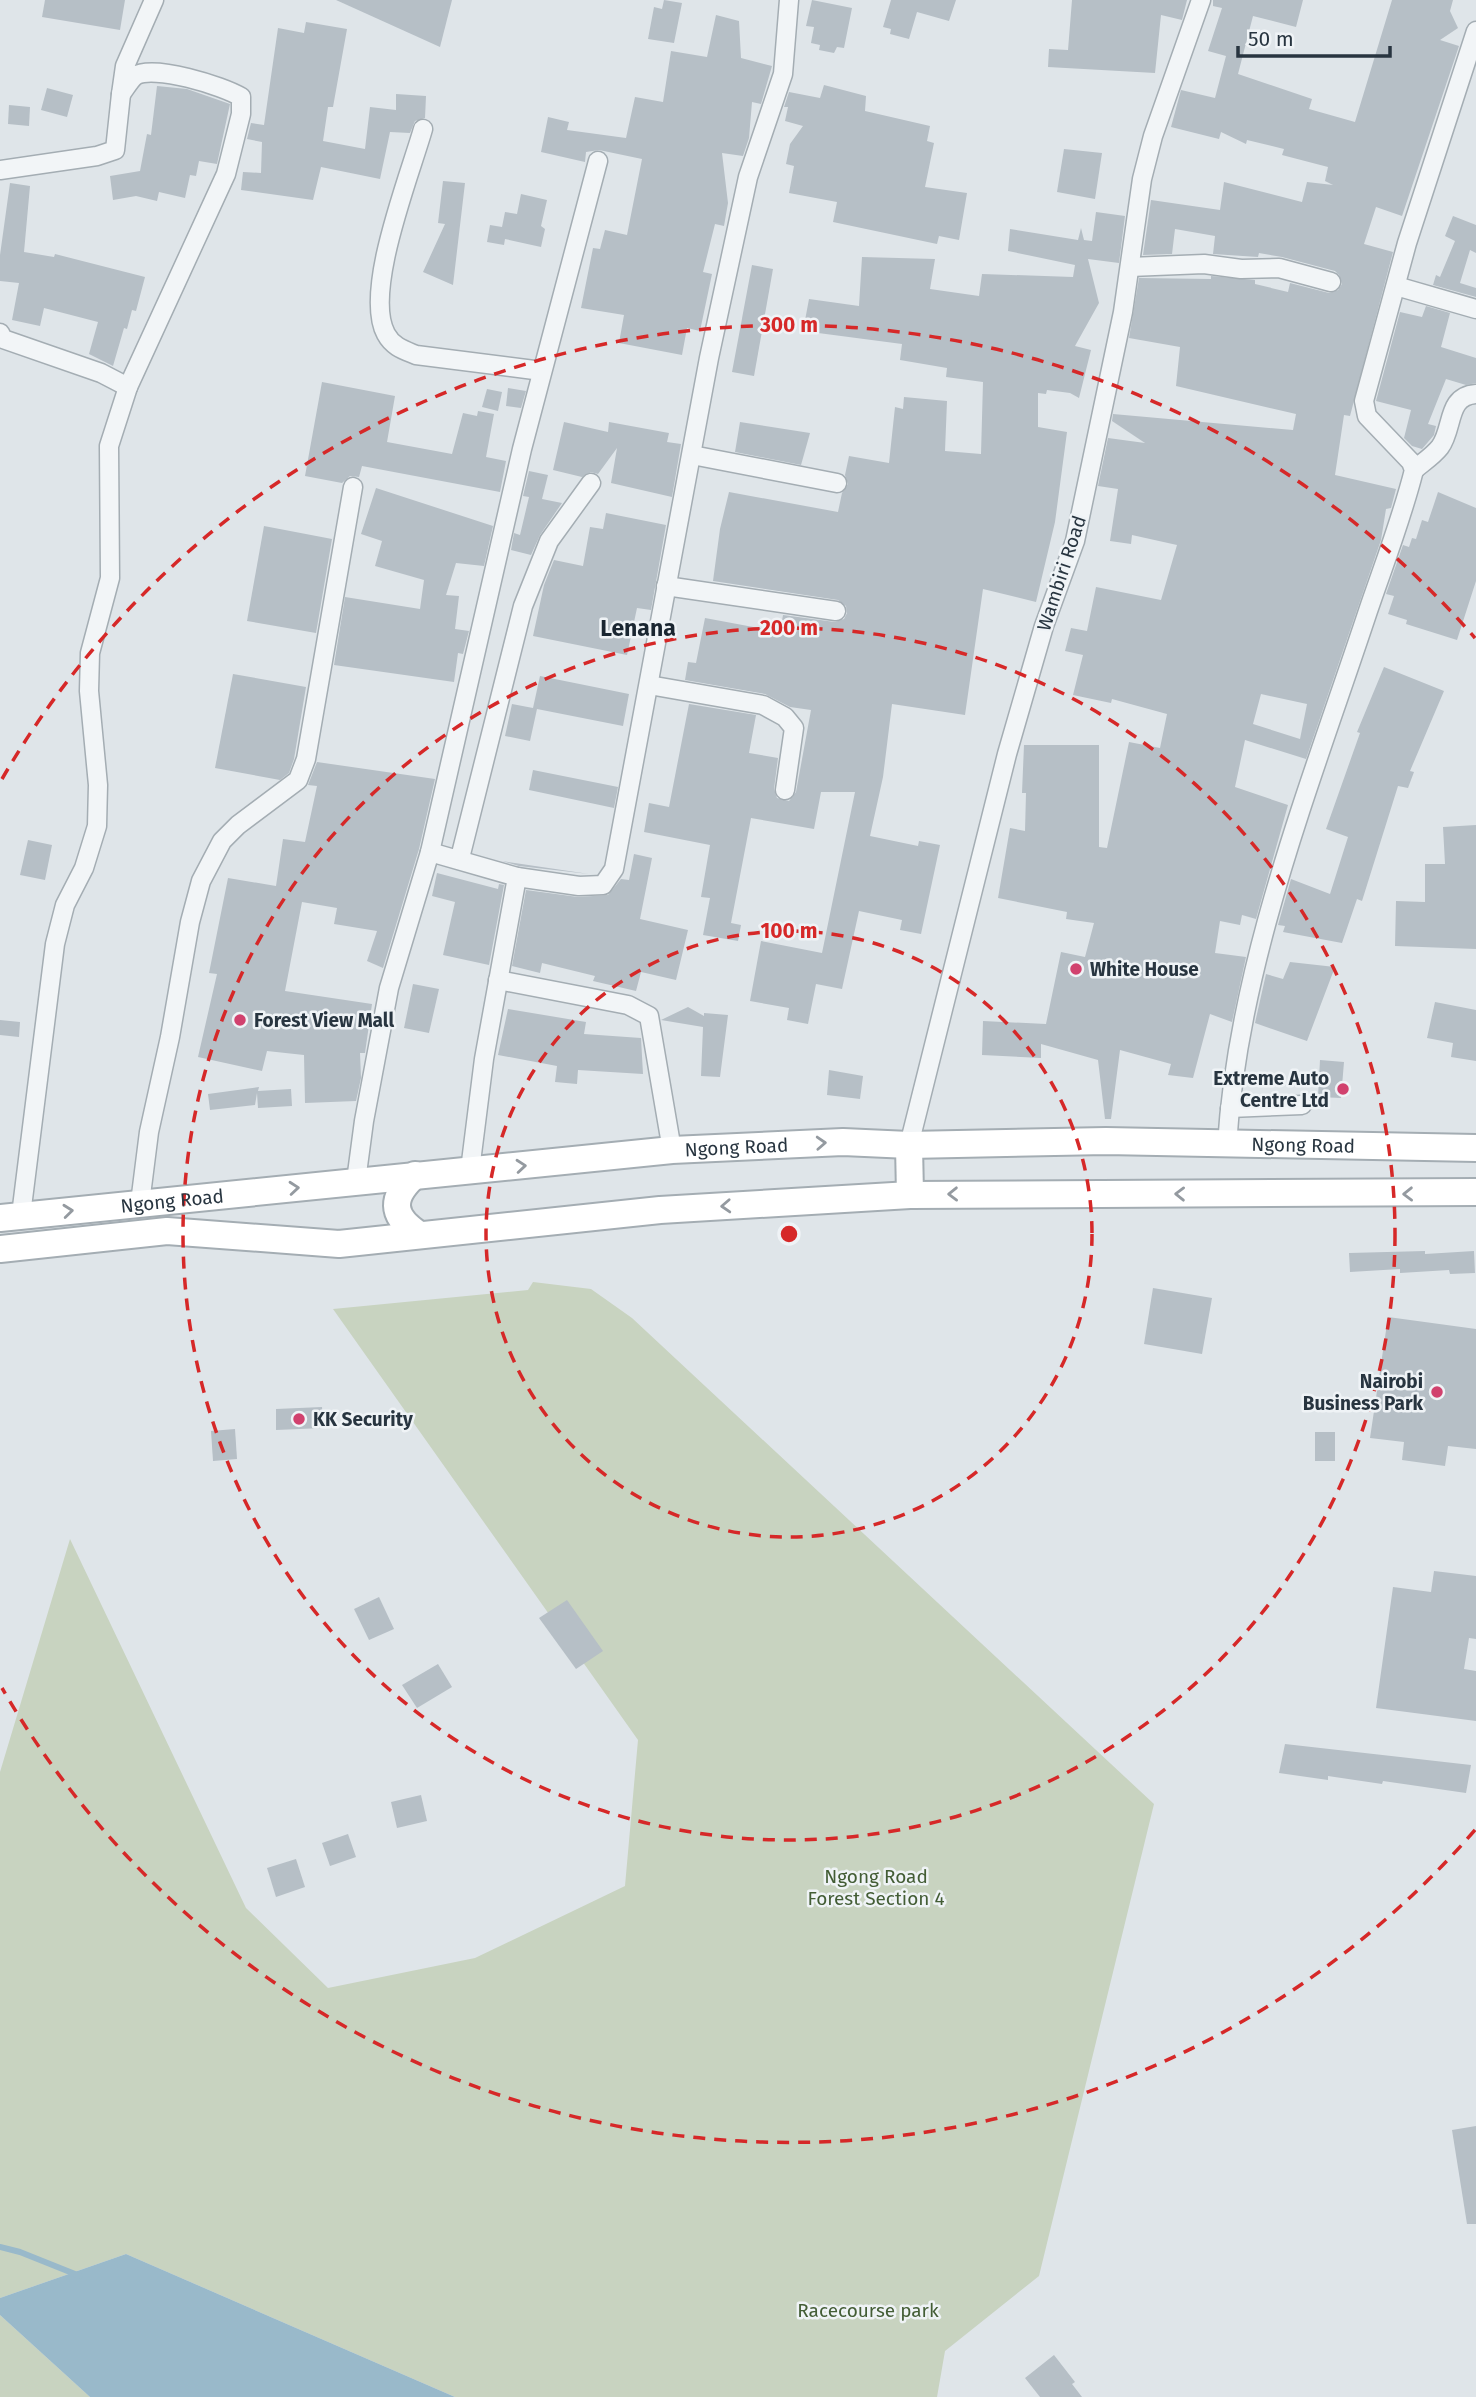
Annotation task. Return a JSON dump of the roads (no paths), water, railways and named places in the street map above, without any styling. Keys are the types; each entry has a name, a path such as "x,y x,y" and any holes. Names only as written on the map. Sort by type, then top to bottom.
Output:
{"main road":[{"name":"Ngong Road","path":"10,1217 672,1150 843,1142 909,1145 1106,1141 1476,1148"},
{"path":"909,1145 909,1195"},
{"path":"415,1175 403,1186 397,1204 398,1215 405,1225 418,1234"},
{"name":"Ngong Road","path":"0,1249 167,1231 339,1244 660,1210 909,1195 1476,1192"}],"street":[{"path":"0,170 97,156 115,150 125,66 154,0"},
{"path":"430,852 460,858 517,877 579,886 603,885 614,869 714,332 748,177 783,74 789,0"},
{"name":"Wambiri Road","path":"909,1145 1000,778 1044,626 1075,541 1130,267 1144,168 1201,0"},
{"path":"1414,470 1411,462 1367,416 1364,401 1396,286 1476,31"},
{"path":"10,1217 55,944 65,905 84,868 97,826 98,785 89,691 90,653 110,578 109,446 128,387 226,174 241,114 241,97 224,86 153,70 134,76 121,94"},
{"path":"423,129 389,236 381,278 385,333 397,348 416,355 542,371"},
{"path":"356,1181 364,1121 389,988 409,913 430,852 492,576 542,371 598,161"},
{"path":"1130,267 1203,264 1241,269 1279,268 1331,282"},
{"path":"1396,286 1476,309"},
{"path":"0,333 3,339 101,373 128,387"},
{"path":"1227,1145 1240,1033 1281,880 1300,814 1394,540 1414,470 1440,447 1457,402 1467,394 1476,394"},
{"path":"692,454 837,483"},
{"path":"460,858 523,606 549,541 591,484"},
{"path":"140,1203 149,1132 170,1037 190,922 201,881 222,841 238,825 298,780 306,759 353,487"},
{"path":"666,586 836,611"},
{"path":"649,685 763,705 785,717 794,728 785,790"},
{"path":"470,1170 484,1059 517,877"},
{"path":"498,979 628,1005 649,1016 672,1150"},
{"path":"1230,1108 1302,1105"}],"water":[{"path":"126,2254 455,2397 90,2397 0,2315 0,2298"}],"waterway":[{"path":"0,2247 20,2252 80,2276"}],"place":[{"name":"White House","path":"1076,969"},
{"name":"Forest View Mall","path":"240,1020"},
{"name":"Extreme Auto Centre Ltd","path":"1343,1089"},
{"name":"Nairobi Business Park","path":"1437,1392"},
{"name":"KK Security","path":"299,1419"}],"district":[{"name":"Lenana","path":"638,628"}],"park label":[{"name":"Ngong Road Forest Section 4","path":"876,1887"},
{"name":"Racecourse park","path":"868,2310"}]}
